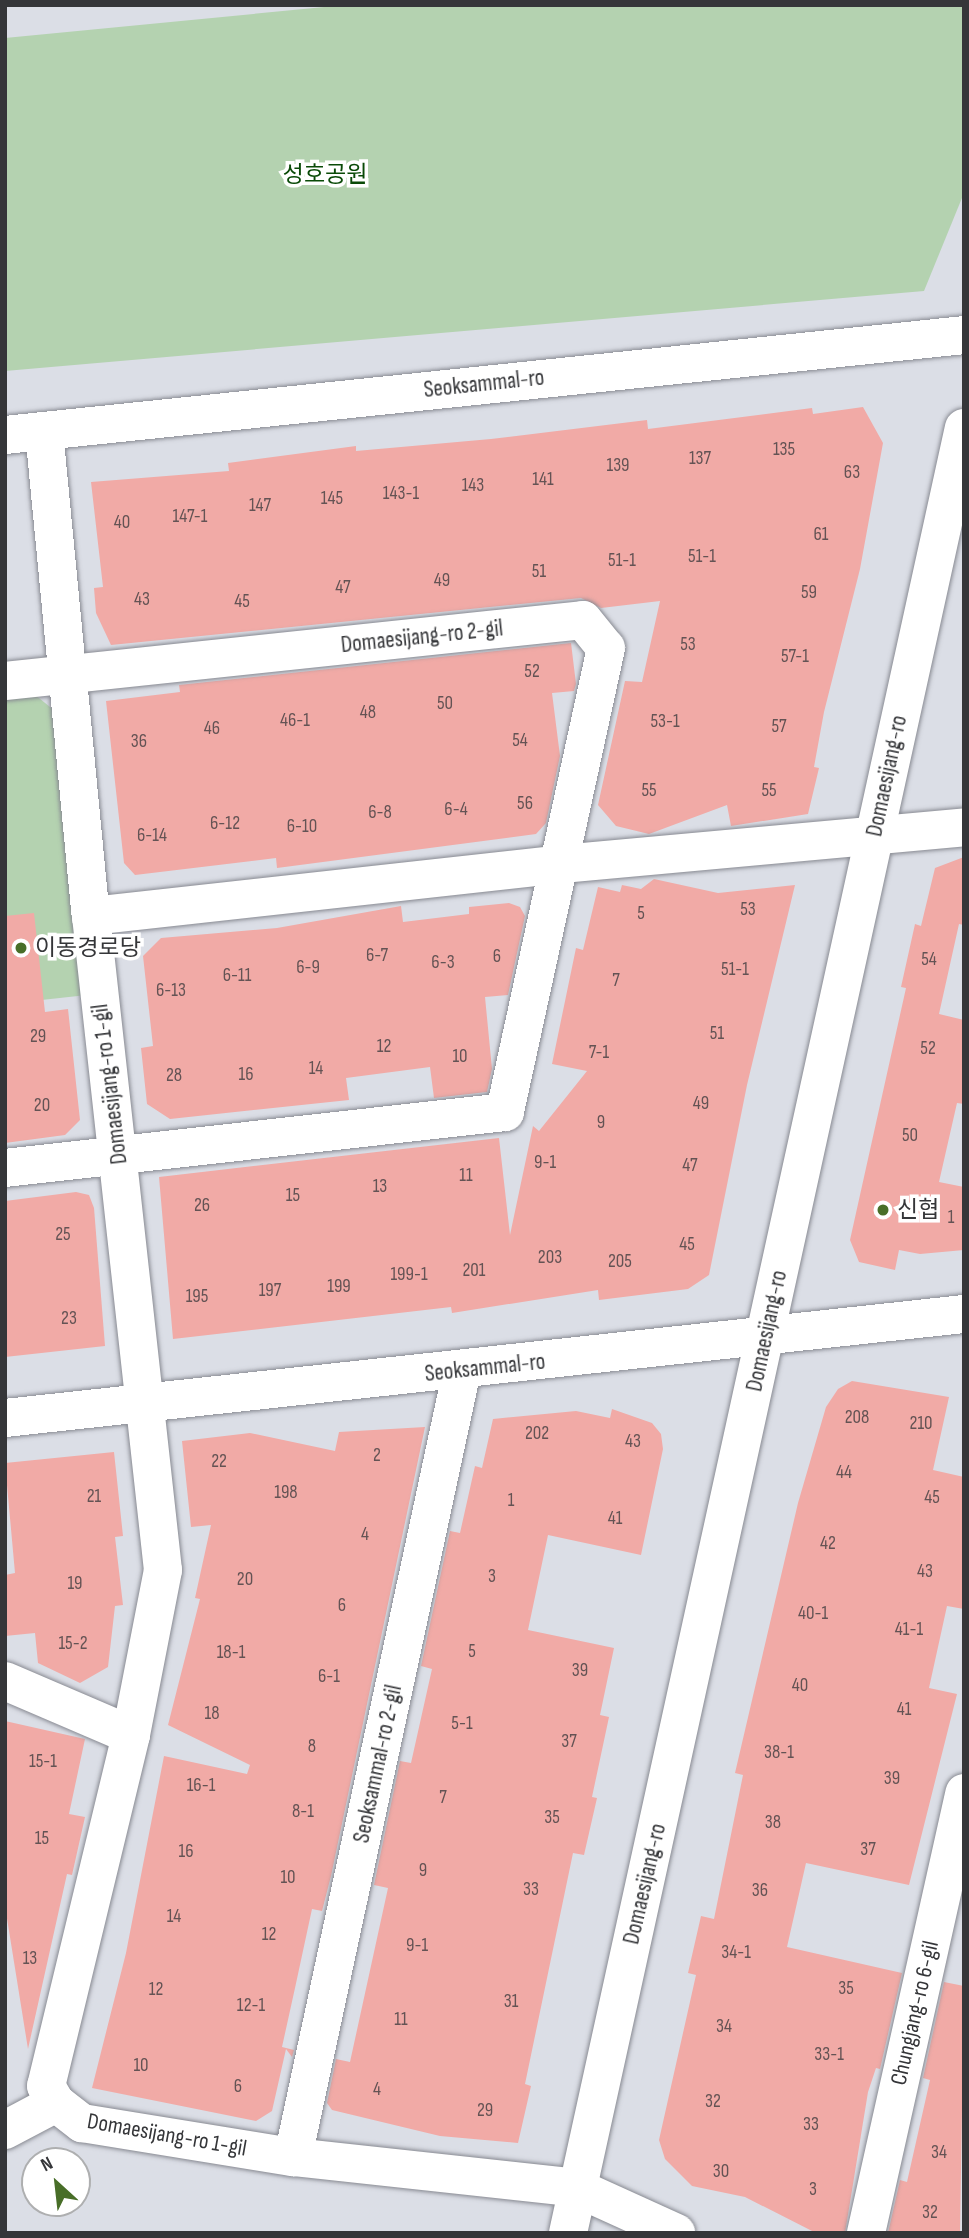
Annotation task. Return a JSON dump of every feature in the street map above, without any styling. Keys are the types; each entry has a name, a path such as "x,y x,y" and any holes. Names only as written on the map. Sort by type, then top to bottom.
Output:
{"street":[{"name":"Seoksammal-ro","path":"5,435 964,335"},
{"name":"Domaesijang-ro","path":"568,2233 964,428"},
{"name":"Domaesijang-ro 1-gil","path":"44,430 91,916 163,1570 131,1735 46,2087 56,2103 82,2123 293,2157 577,2188 676,2233"},
{"name":"Domaesijang-ro 2-gil","path":"5,681 583,620 606,648 505,1112 5,1168"},
{"path":"91,916 561,864 964,827"},
{"name":"Seoksammal-ro","path":"5,1418 964,1314"},
{"name":"Seoksammal-ro 2-gil","path":"293,2157 462,1370"},
{"path":"5,1681 131,1735"},
{"name":"Chungjang-ro 6-gil","path":"866,2233 961,1815"},
{"path":"5,2130 56,2103"}],"green space":[{"name":"성호공원","path":"345,5 964,5 964,193 924,291 5,371 5,38"},
{"path":"34,694 55,711 87,995 5,1004 5,697"}],"building":[{"path":"863,407 883,443 860,569 824,712 814,767 819,768 808,814 731,826 727,805 649,834 616,826 598,805 625,681 642,682 660,601 601,608 581,598 111,645 96,613 94,588 103,587 91,482 229,471 228,463 356,446 356,451 491,439 647,420 648,429 812,408 813,414"},
{"path":"571,643 576,684 574,691 552,693 560,756 546,823 536,834 277,868 276,858 135,875 124,863 106,701 180,692 179,685"},
{"path":"964,857 964,925 959,924 939,1014 964,1020 964,1104 957,1103 939,1182 964,1187 964,1250 920,1254 899,1250 895,1270 859,1262 850,1240 906,988 901,987 915,924 921,926 935,868"},
{"path":"654,879 718,893 795,885 747,1085 709,1275 688,1289 599,1300 598,1290 452,1313 451,1307 173,1339 159,1177 499,1138 510,1235 533,1126 539,1131 587,1071 552,1064 576,948 583,950 598,887 620,892 622,885 641,889"},
{"path":"509,903 520,907 525,916 508,995 485,997 492,1069 487,1092 434,1098 430,1067 346,1078 349,1100 170,1119 147,1104 141,1048 153,1046 143,956 161,938 277,928 401,906 403,922 469,914 469,907"},
{"path":"34,913 45,1012 68,1009 80,1120 65,1135 5,1143 5,916"},
{"path":"76,1192 89,1195 94,1208 105,1346 5,1357 5,1201"},
{"path":"852,1381 949,1397 933,1470 964,1477 964,1609 947,1606 929,1688 957,1694 909,1885 806,1863 787,1947 902,1973 880,2069 876,2068 868,2092 845,2233 816,2233 745,2197 692,2186 665,2159 659,2140 696,1975 688,1973 701,1916 714,1919 743,1775 735,1773 798,1503 826,1407 838,1389"},
{"path":"612,1409 652,1423 661,1434 663,1449 641,1555 548,1535 528,1630 614,1648 600,1715 609,1717 592,1797 597,1798 584,1855 573,1853 525,2084 531,2086 518,2143 440,2136 332,2110 327,2103 336,2059 350,2062 388,1888 374,1885 400,1761 411,1763 432,1669 421,1666 450,1531 460,1533 475,1466 482,1468 493,1419 576,1411 610,1418"},
{"path":"425,1427 331,1876 322,1911 312,1909 282,2047 294,2050 292,2057 286,2049 272,2111 256,2121 92,2088 126,1953 164,1756 247,1774 250,1765 168,1725 200,1599 195,1598 211,1525 191,1527 182,1441 250,1433 335,1451 339,1432"},
{"path":"114,1452 123,1536 115,1537 123,1605 115,1606 108,1667 80,1683 38,1663 35,1633 5,1636 5,1575 15,1573 5,1463"},
{"path":"5,1721 85,1739 69,1814 85,1817 72,1875 67,1874 28,2049 5,1906"},
{"path":"944,1982 964,1986 960,2233 888,2233 900,2180 907,2182 930,2080 923,2078"}],"place":[{"name":"이동경로당","path":"21,948"},
{"name":"신협","path":"883,1210"}]}
